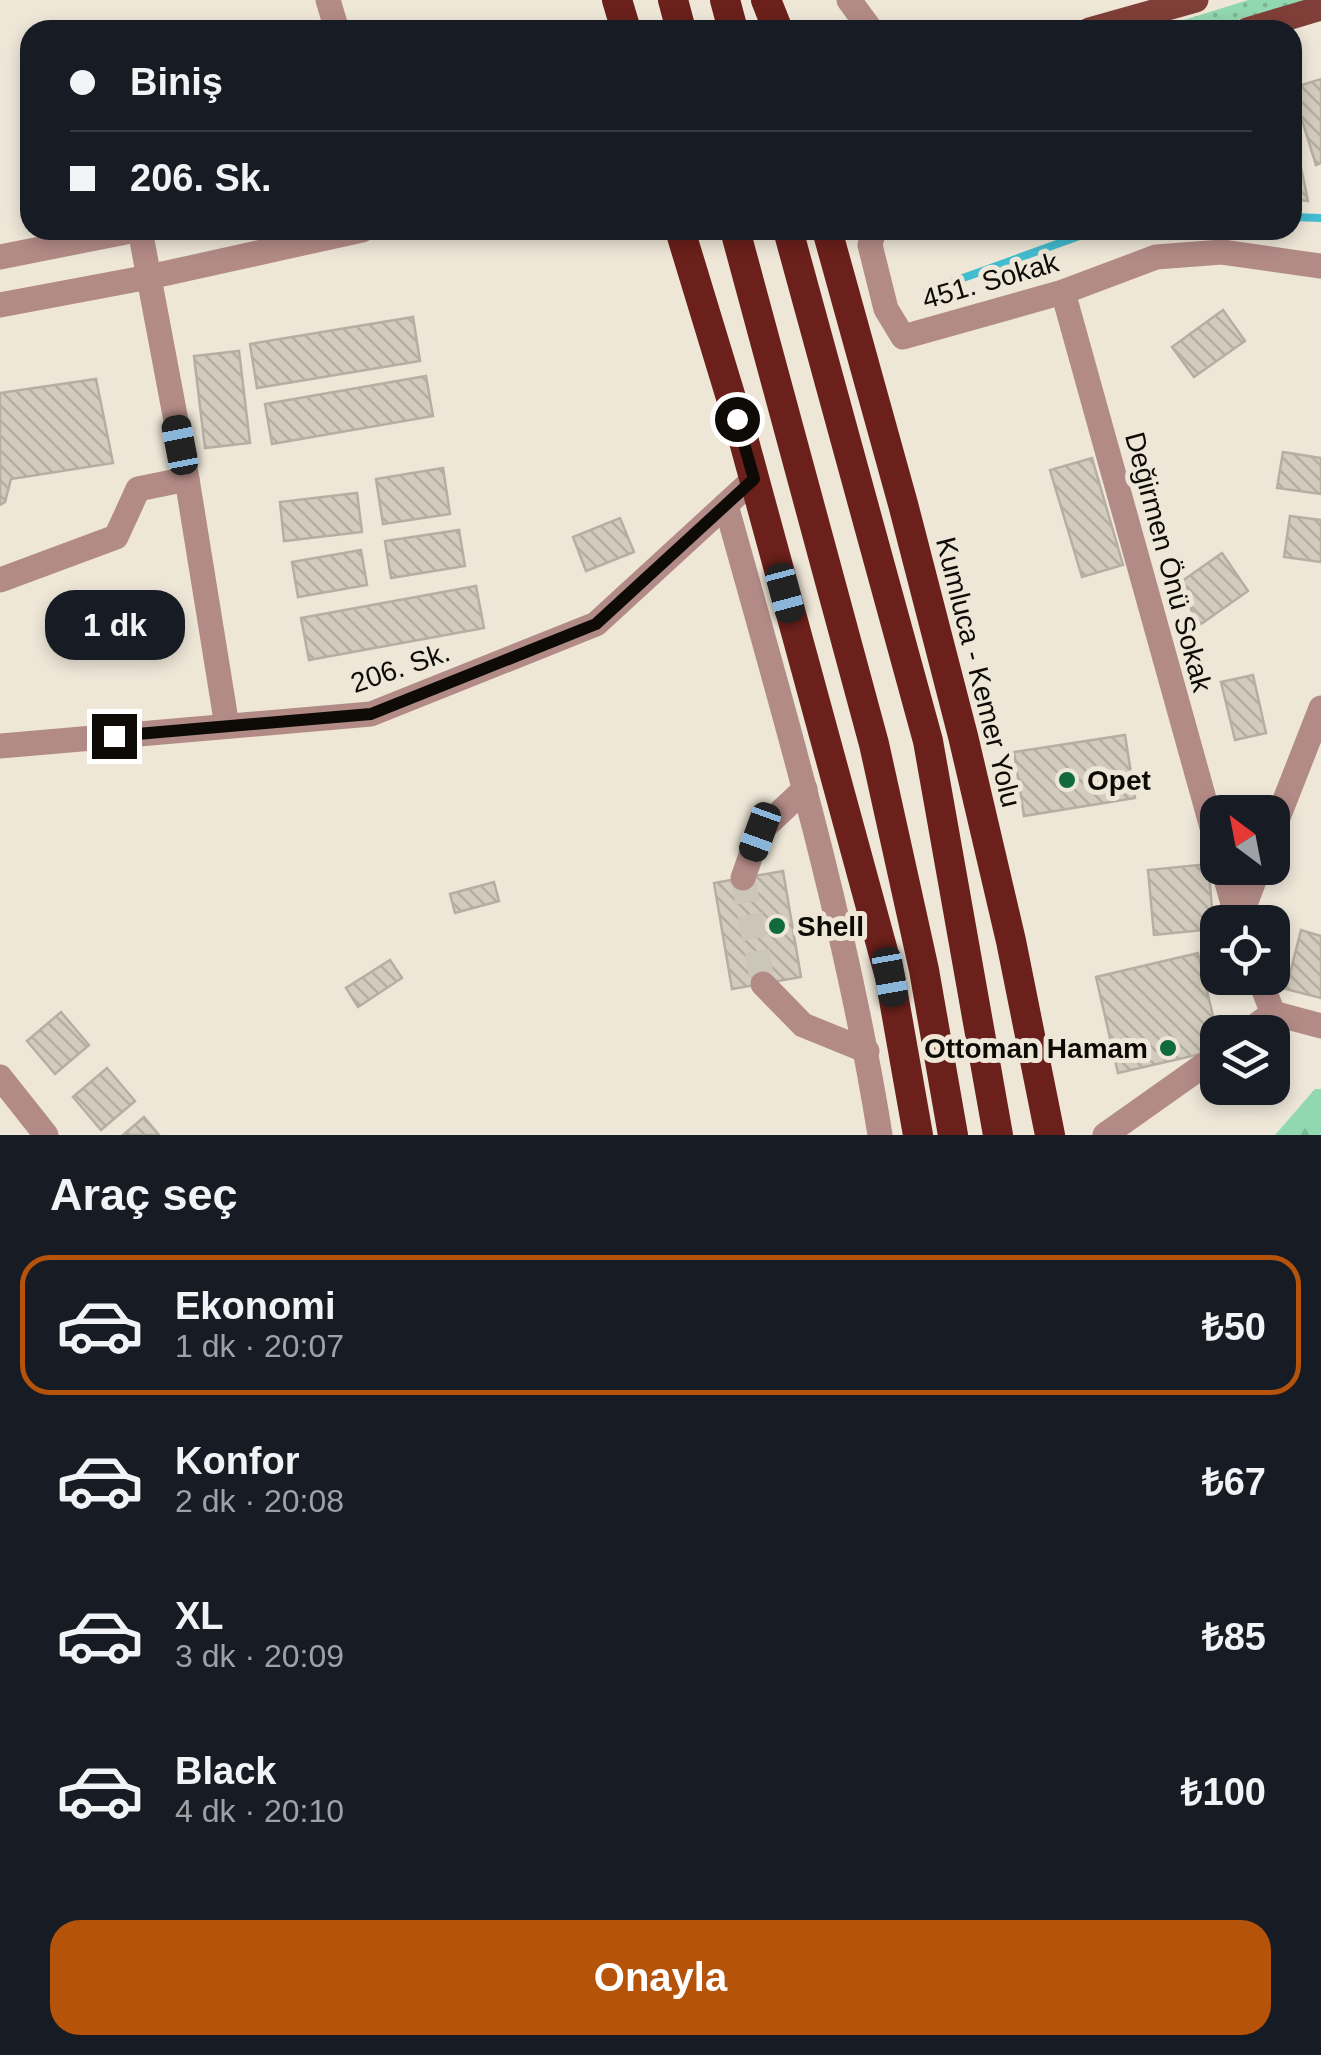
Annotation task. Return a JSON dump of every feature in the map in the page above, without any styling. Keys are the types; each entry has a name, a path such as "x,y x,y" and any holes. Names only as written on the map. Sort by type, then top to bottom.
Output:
{"highway":[{"path":"683,240 754,479 890,977 918,1135"},
{"path":"738,240 874,744 924,970 954,1135"},
{"path":"791,240 928,742 998,1135"},
{"name":"Kumluca - Kemer Yolu","path":"830,240 964,736 1012,941 1050,1135"}],"main road":[{"path":"1125,20 1196,0"},
{"path":"1281,20 1321,8"}],"street":[{"path":"0,257 87,240"},
{"path":"140,240 186,479 227,726"},
{"path":"0,305 149,278 318,240"},
{"name":"451. Sokak","path":"871,240 886,309 903,337 1063,292 1156,256 1222,252 1321,266"},
{"name":"Değirmen Önü Sokak","path":"1063,292 1203,795"},
{"path":"0,580 116,538 138,489 186,479"},
{"name":"206. Sk.","path":"0,746 371,714 596,624 754,479"},
{"path":"726,505 805,790 867,1051 880,1135"},
{"path":"1287,795 1321,708"},
{"path":"743,878 760,832 805,790"},
{"path":"763,984 803,1026 867,1051"},
{"path":"1266,995 1273,1014 1321,1026"},
{"path":"1105,1135 1200,1068"},
{"path":"0,1077 46,1135"}],"green space":[{"path":"1248,0 1307,0 1238,20 1184,20"},
{"path":"1315,1089 1321,1089 1321,1135 1275,1135"}],"building":[{"path":"1321,79 1321,163 1316,165 1302,120 1302,85"},
{"path":"1302,172 1308,201 1302,200"},
{"path":"1223,310 1245,341 1194,377 1172,347"},
{"path":"413,317 420,361 257,388 250,344"},
{"path":"239,351 250,443 205,448 194,356"},
{"path":"426,376 433,416 272,444 265,404"},
{"path":"96,379 113,463 11,479 5,502 0,505 0,393"},
{"path":"1283,452 1321,458 1321,494 1277,488"},
{"path":"1092,458 1123,565 1082,577 1050,470"},
{"path":"443,468 450,514 383,524 376,479"},
{"path":"357,493 362,532 284,541 280,502"},
{"path":"1290,516 1321,520 1321,562 1284,557"},
{"path":"620,518 634,552 586,571 573,537"},
{"path":"459,530 465,566 391,578 385,541"},
{"path":"361,550 367,585 298,597 292,562"},
{"path":"1222,553 1248,591 1201,624 1175,586"},
{"path":"476,586 484,628 309,660 301,618"},
{"path":"1253,675 1266,733 1235,740 1221,682"},
{"path":"1125,735 1135,798 1024,816 1014,752"},
{"path":"1200,865 1200,885 1210,885 1212,905 1200,905 1200,930 1154,935 1148,870"},
{"path":"783,871 801,977 732,989 714,883"},
{"path":"494,882 499,901 455,913 450,894"},
{"path":"1301,930 1321,936 1321,998 1290,990 1290,973"},
{"path":"1198,953 1200,995 1208,995 1213,1015 1200,1015 1200,1054 1118,1073 1096,977"},
{"path":"390,960 402,978 358,1007 346,988"},
{"path":"61,1012 89,1045 55,1074 27,1041"},
{"path":"107,1068 135,1101 101,1130 73,1097"},
{"path":"144,1117 159,1135 123,1135"}],"waterway":[{"path":"1302,217 1321,218"},
{"path":"927,291 1068,240"}],"tunnel":[{"path":"743,878 763,984"}],"place":[{"name":"Opet","path":"1067,780"},
{"name":"Shell","path":"777,926"},
{"name":"Ottoman Hamam","path":"1168,1048"}],"route":[{"path":"114,736 371,714 596,624 754,479 737,419"}]}
